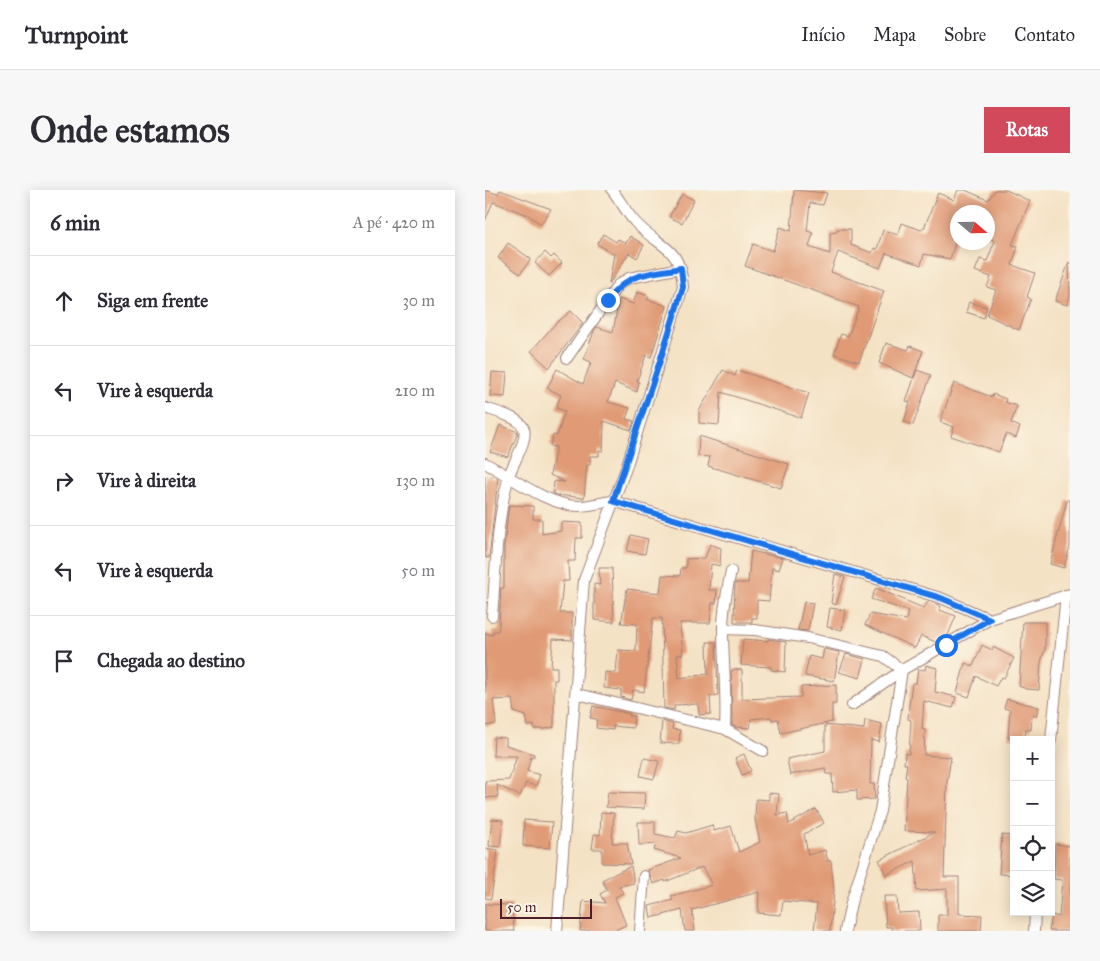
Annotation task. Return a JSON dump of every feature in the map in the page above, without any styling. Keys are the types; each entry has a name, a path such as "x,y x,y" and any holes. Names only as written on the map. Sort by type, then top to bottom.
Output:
{"street":[{"path":"557,931 585,580 683,287 681,268 675,256 635,222 612,190"},
{"path":"567,358 618,285 629,278 681,268"},
{"path":"485,408 519,422 524,429 525,437 509,475 500,523 492,616"},
{"path":"485,463 509,475 539,496 577,506 613,501 941,598 990,619"},
{"path":"725,729 727,697 723,629 725,602 731,571"},
{"path":"852,706 903,670 990,619 1068,595 1051,736"},
{"path":"723,629 755,630 808,638 883,656 903,670"},
{"path":"845,931 851,903 880,811 903,670"},
{"path":"577,694 725,729 763,751"},
{"path":"639,931 644,876"},
{"path":"1033,931 1035,916"}],"building":[{"path":"485,190 497,194 500,190 551,209 541,224 528,215 493,202 485,221"},
{"path":"794,190 827,193 823,205 810,203 807,231 813,233 809,247 830,254 830,233 837,232 837,229 851,229 851,245 872,253 874,248 877,249 883,230 898,235 902,223 921,230 924,228 938,193 954,200 958,190 965,190 988,200 995,190 1006,190 1030,201 1012,245 1018,246 1012,265 1035,273 1027,297 1031,299 1019,330 987,315 996,290 987,287 991,277 975,271 980,259 987,261 991,250 995,250 995,205 950,205 950,250 953,250 950,259 924,254 921,265 886,253 880,268 838,252 831,272 884,291 859,362 834,354 841,334 848,336 859,307 745,266 753,244 773,251 780,227 791,231"},
{"path":"682,194 694,200 682,223 669,217"},
{"path":"603,234 616,242 618,239 626,243 630,236 644,245 637,258 629,253 609,284 614,254 597,244"},
{"path":"508,243 531,259 520,274 498,258"},
{"path":"545,252 551,258 554,255 562,263 549,276 535,263"},
{"path":"1069,262 1070,296 1067,305 1055,301"},
{"path":"637,292 649,296 647,299 667,306 651,357 646,355 637,381 639,382 637,392 615,383 608,402 630,408 626,419 634,421 631,430 604,421 603,451 599,450 599,456 590,456 590,465 587,465 584,498 557,495 553,493 554,481 565,482 550,475 556,447 550,446 553,435 557,436 565,411 556,408 561,395 547,388 557,369 583,384 591,362 584,359 594,331 597,327 613,332 619,299 633,304"},
{"path":"969,302 987,307 984,318 966,312"},
{"path":"571,311 583,323 549,368 531,351 555,324"},
{"path":"886,343 908,350 910,346 923,351 913,378 879,363"},
{"path":"723,370 735,376 737,370 809,393 801,418 721,392 719,425 699,423 699,411"},
{"path":"917,370 931,375 913,425 904,422 910,402 906,401"},
{"path":"492,372 507,373 505,397 490,396"},
{"path":"954,383 992,397 993,394 1006,399 1005,402 1017,406 1011,423 1020,427 1016,438 1006,434 999,452 951,436 954,427 940,422"},
{"path":"500,425 518,432 508,457 490,452"},
{"path":"699,436 789,464 781,488 708,466 710,457 698,456"},
{"path":"485,476 498,478 489,558 485,557"},
{"path":"1067,500 1070,500 1070,546 1064,568 1050,564"},
{"path":"509,505 533,506 533,519 542,519 542,534 561,531 561,522 582,523 582,538 576,538 575,561 568,561 569,581 563,581 560,613 572,613 572,640 553,639 551,667 557,667 557,680 554,680 554,727 545,729 534,729 534,725 528,726 526,716 514,712 512,699 493,700 496,724 485,726 485,633 493,635 493,631 498,631 501,588 504,588 504,546"},
{"path":"631,535 648,539 645,554 627,551"},
{"path":"710,544 721,548 720,566 711,564 709,590 717,590 716,603 712,603 710,623 680,623 683,654 677,655 679,678 708,674 707,642 716,642 718,695 710,696 711,714 699,715 698,704 675,705 674,710 664,708 662,618 653,618 644,692 633,690 631,700 621,697 621,690 604,688 605,672 616,673 618,650 636,651 637,624 621,623 627,589 660,593 662,575 680,576 681,568 686,568 686,559 705,558"},
{"path":"751,551 783,558 779,570 772,568 769,601 757,600 757,618 752,618 752,622 734,622 735,583 748,583"},
{"path":"599,568 612,568 614,622 594,620 594,584 600,585"},
{"path":"835,574 845,577 836,605 831,603"},
{"path":"876,588 923,608 929,601 941,606 939,610 956,616 948,635 936,642 921,636 915,648 865,625 870,614 906,620 908,611 871,599"},
{"path":"804,602 813,603 808,631 798,630"},
{"path":"830,608 845,610 842,630 827,627"},
{"path":"1023,622 1045,622 1045,649 1041,662 1039,690 1026,689 1019,686"},
{"path":"743,639 768,641 768,639 786,642 785,672 771,670 771,667 741,665"},
{"path":"982,645 992,650 993,647 1014,658 1004,678 1001,677 996,686 976,676 969,697 957,693 965,663 973,666"},
{"path":"824,649 839,652 834,681 805,676 809,656 822,659"},
{"path":"846,654 865,659 860,678 839,672"},
{"path":"926,665 937,668 935,692 956,697 953,708 924,701 922,729 925,730 924,755 951,757 947,782 944,877 959,877 959,914 982,915 981,931 938,931 938,915 947,915 947,889 917,891 915,861 886,875 879,860 935,832 904,831 907,764 904,764 905,753 909,754 911,720 908,719 909,705 912,683 916,683 918,669 925,670"},
{"path":"734,669 742,670 742,699 801,697 801,687 836,685 836,704 832,704 832,722 781,733 778,719 772,720 771,717 751,719 750,728 735,727 732,725 731,672"},
{"path":"1007,699 1039,707 1036,716 1032,715 1031,730 1026,729 1025,736 1010,736 1008,738 1010,710 1004,708"},
{"path":"593,706 634,716 633,728 613,726 613,730 596,728 597,719 590,718"},
{"path":"865,720 882,724 879,742 871,740 870,784 874,784 875,799 857,800 857,790 833,792 832,774 826,774 825,768 790,775 787,759 825,751 825,725 864,729"},
{"path":"662,721 673,724 672,729 680,730 679,744 660,743"},
{"path":"494,737 506,738 506,745 534,754 534,757 531,757 527,771 540,775 536,786 526,783 520,796 497,785 498,797 485,798 485,781 509,780 517,756 493,756"},
{"path":"744,754 751,771 742,775 735,758"},
{"path":"644,758 659,761 654,779 640,776"},
{"path":"608,792 645,793 644,809 606,807"},
{"path":"769,793 779,794 777,815 787,813 789,824 816,809 824,823 804,834 808,855 825,850 828,861 831,861 834,891 830,931 814,931 817,904 783,901 781,915 758,913 759,892 692,910 695,931 685,931 682,910 651,918 649,906 673,900 671,896 712,885 702,867 665,882 665,880 653,884 648,870 681,858 654,850 656,844 639,845 638,822 655,822 655,834 675,838 678,831 686,833 712,825 714,831 731,826 739,852 760,842 755,819 756,799 769,800"},
{"path":"601,812 614,813 612,843 627,843 631,864 602,863 602,849 592,849 594,834 600,835"},
{"path":"492,819 503,820 500,847 489,846"},
{"path":"524,820 552,822 550,848 523,846"},
{"path":"1002,835 1010,836 1010,875 999,874"},
{"path":"1055,844 1070,846 1070,931 1049,931 1052,916 1059,917 1062,880 1055,879"},
{"path":"485,848 498,850 491,899 485,898"},
{"path":"631,866 634,883 619,886 623,893 615,897 626,925 613,931 580,931 583,901 605,903 600,894 607,890 602,880"},
{"path":"884,896 897,896 898,913 919,912 920,931 892,931 892,927 886,927"},
{"path":"485,904 512,905 514,931 485,931"}],"route":[{"path":"608,300 618,285 629,278 681,268 683,287 625,471 613,501 941,598 990,619 946,645"}]}
